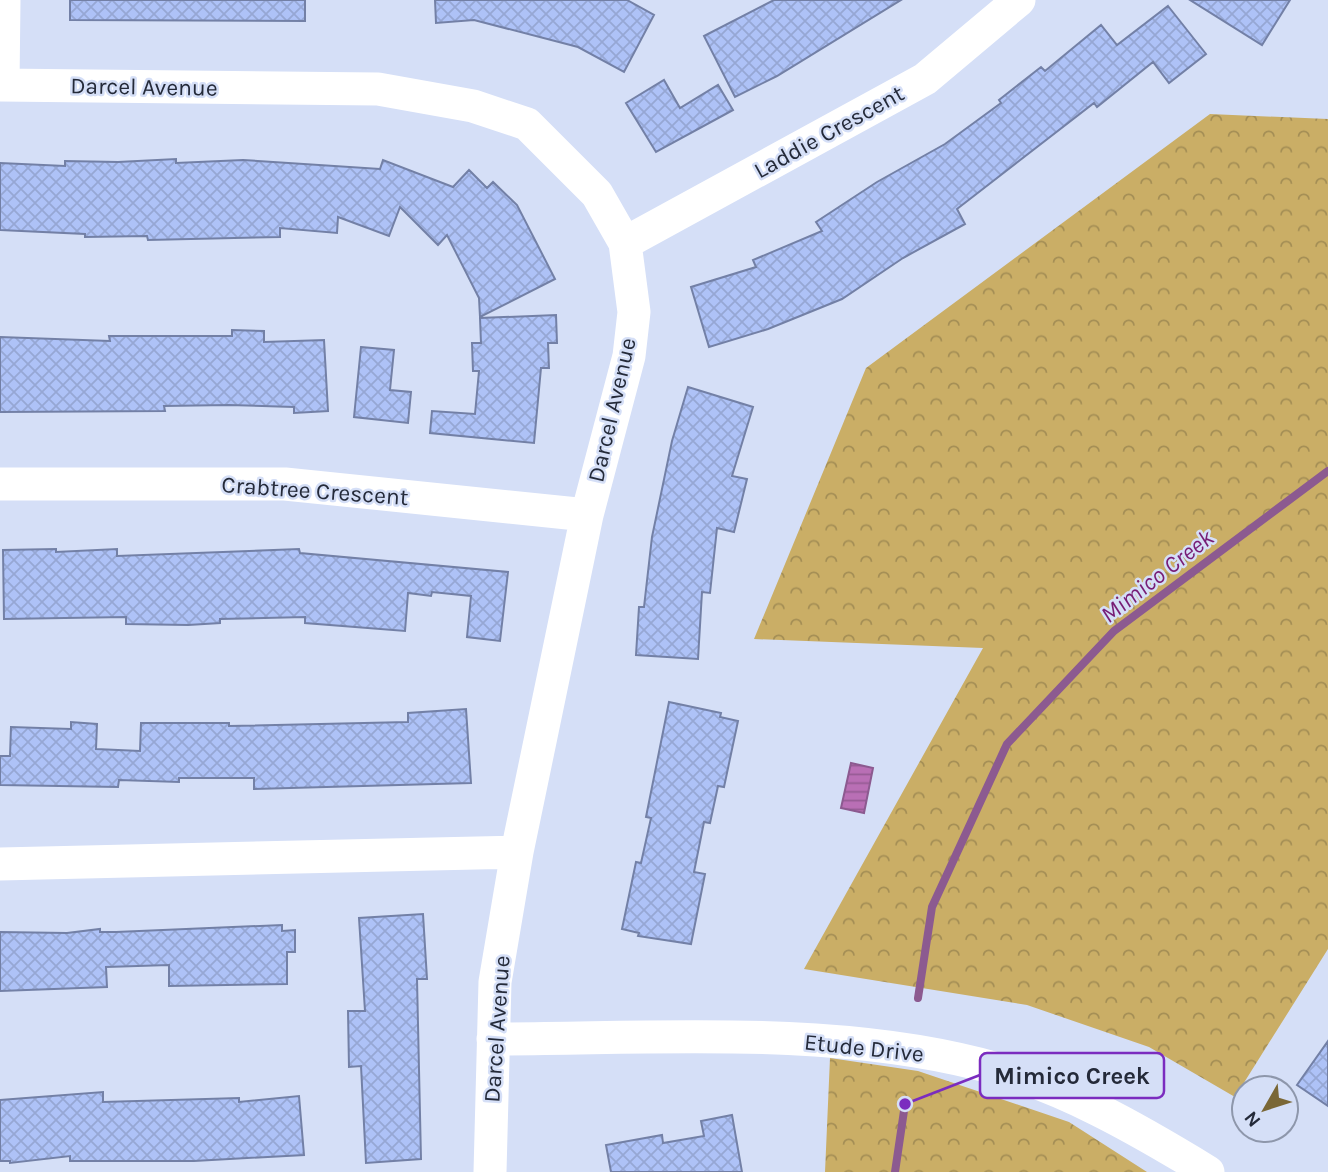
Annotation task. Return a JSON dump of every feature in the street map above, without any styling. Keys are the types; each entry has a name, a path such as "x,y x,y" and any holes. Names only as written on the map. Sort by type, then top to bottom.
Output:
{"street":[{"path":"1,85 4,0"},
{"name":"Laddie Crescent","path":"625,243 925,79 1019,0"},
{"name":"Darcel Avenue","path":"1,85 378,89 473,106 527,124 597,194 625,243 634,312 628,356 587,515 517,852 495,982 490,1172"},
{"name":"Crabtree Crescent","path":"0,484 285,484 587,515"},
{"path":"0,864 517,852"},
{"name":"Etude Drive","path":"493,1040 774,1040 858,1044 921,1052 980,1065 1032,1081 1101,1111 1208,1172"}],"green space":[{"path":"1210,114 1328,119 1328,949 1249,1074 1230,1074 1230,1094 1149,1047 1027,1005 804,969 983,648 754,639 866,368"},
{"path":"830,1058 918,1071 1069,1122 1147,1172 825,1172"}],"shaded area":[{"path":"851,763 873,768 864,813 841,808"}],"building":[{"path":"70,0 305,0 305,21 70,20"},
{"path":"435,0 627,0 654,15 624,72 578,47 474,20 436,23"},
{"path":"774,0 901,0 777,76 735,97 704,36"},
{"path":"1190,0 1290,0 1262,45"},
{"path":"1168,6 1206,54 1169,83 1153,62 1097,107 1094,103 957,209 965,224 903,258 842,299 768,329 709,347 691,287 756,267 753,260 822,231 816,222 877,182 945,144 1001,103 999,100 1041,67 1045,71 1101,25 1117,45"},
{"path":"664,80 680,108 718,85 733,110 656,152 626,103"},
{"path":"176,159 176,163 243,160 380,169 383,160 453,187 469,170 487,188 493,182 517,205 555,279 480,317 479,298 447,235 438,245 400,207 389,236 338,217 337,233 280,228 280,237 148,240 147,236 85,237 85,234 0,230 0,163 65,166 65,161"},
{"path":"556,315 557,343 548,343 549,368 541,368 534,443 430,433 432,411 475,414 479,371 473,371 472,343 481,343 480,318"},
{"path":"232,330 264,331 264,342 324,340 328,411 294,413 294,407 229,405 164,406 165,411 0,412 0,337 110,341 109,336 232,336"},
{"path":"361,347 394,350 390,390 411,392 408,423 354,417"},
{"path":"688,387 753,407 732,476 747,479 734,532 717,528 710,593 702,592 698,659 636,655 639,607 644,607 652,537 672,441"},
{"path":"56,549 56,552 117,549 117,556 299,549 300,553 508,572 500,641 467,637 471,596 432,592 431,596 408,593 405,631 305,623 305,617 220,619 220,623 188,625 126,624 126,617 4,619 3,550"},
{"path":"669,702 721,713 720,717 738,721 724,787 718,786 710,823 704,822 694,872 705,874 691,944 638,936 639,933 622,929 636,862 641,863 651,818 646,817"},
{"path":"466,709 471,783 254,789 254,778 179,778 179,782 119,780 118,787 0,785 0,756 10,756 11,727 71,729 71,722 97,724 96,749 140,751 141,723 229,723 229,726 408,722 408,713"},
{"path":"423,914 427,979 417,979 421,1159 366,1163 361,1066 349,1067 348,1011 365,1011 359,918"},
{"path":"282,925 282,931 295,930 295,952 287,952 287,984 169,986 169,965 106,967 107,987 0,991 0,932 67,933 100,929 100,932 116,932"},
{"path":"1328,1041 1328,1106 1300,1087 1300,1081"},
{"path":"103,1092 103,1102 239,1098 239,1102 299,1096 304,1155 194,1161 70,1161 70,1156 10,1163 0,1161 0,1100"},
{"path":"732,1115 742,1172 611,1172 606,1145 662,1135 663,1143 704,1136 701,1121"}],"waterway":[{"name":"Mimico Creek","path":"918,998 932,907 1007,744 1114,631 1328,471"},
{"name":"Mimico Creek","path":"895,1172 905,1104"}],"place":[{"name":"Mimico Creek","path":"905,1104"}]}
